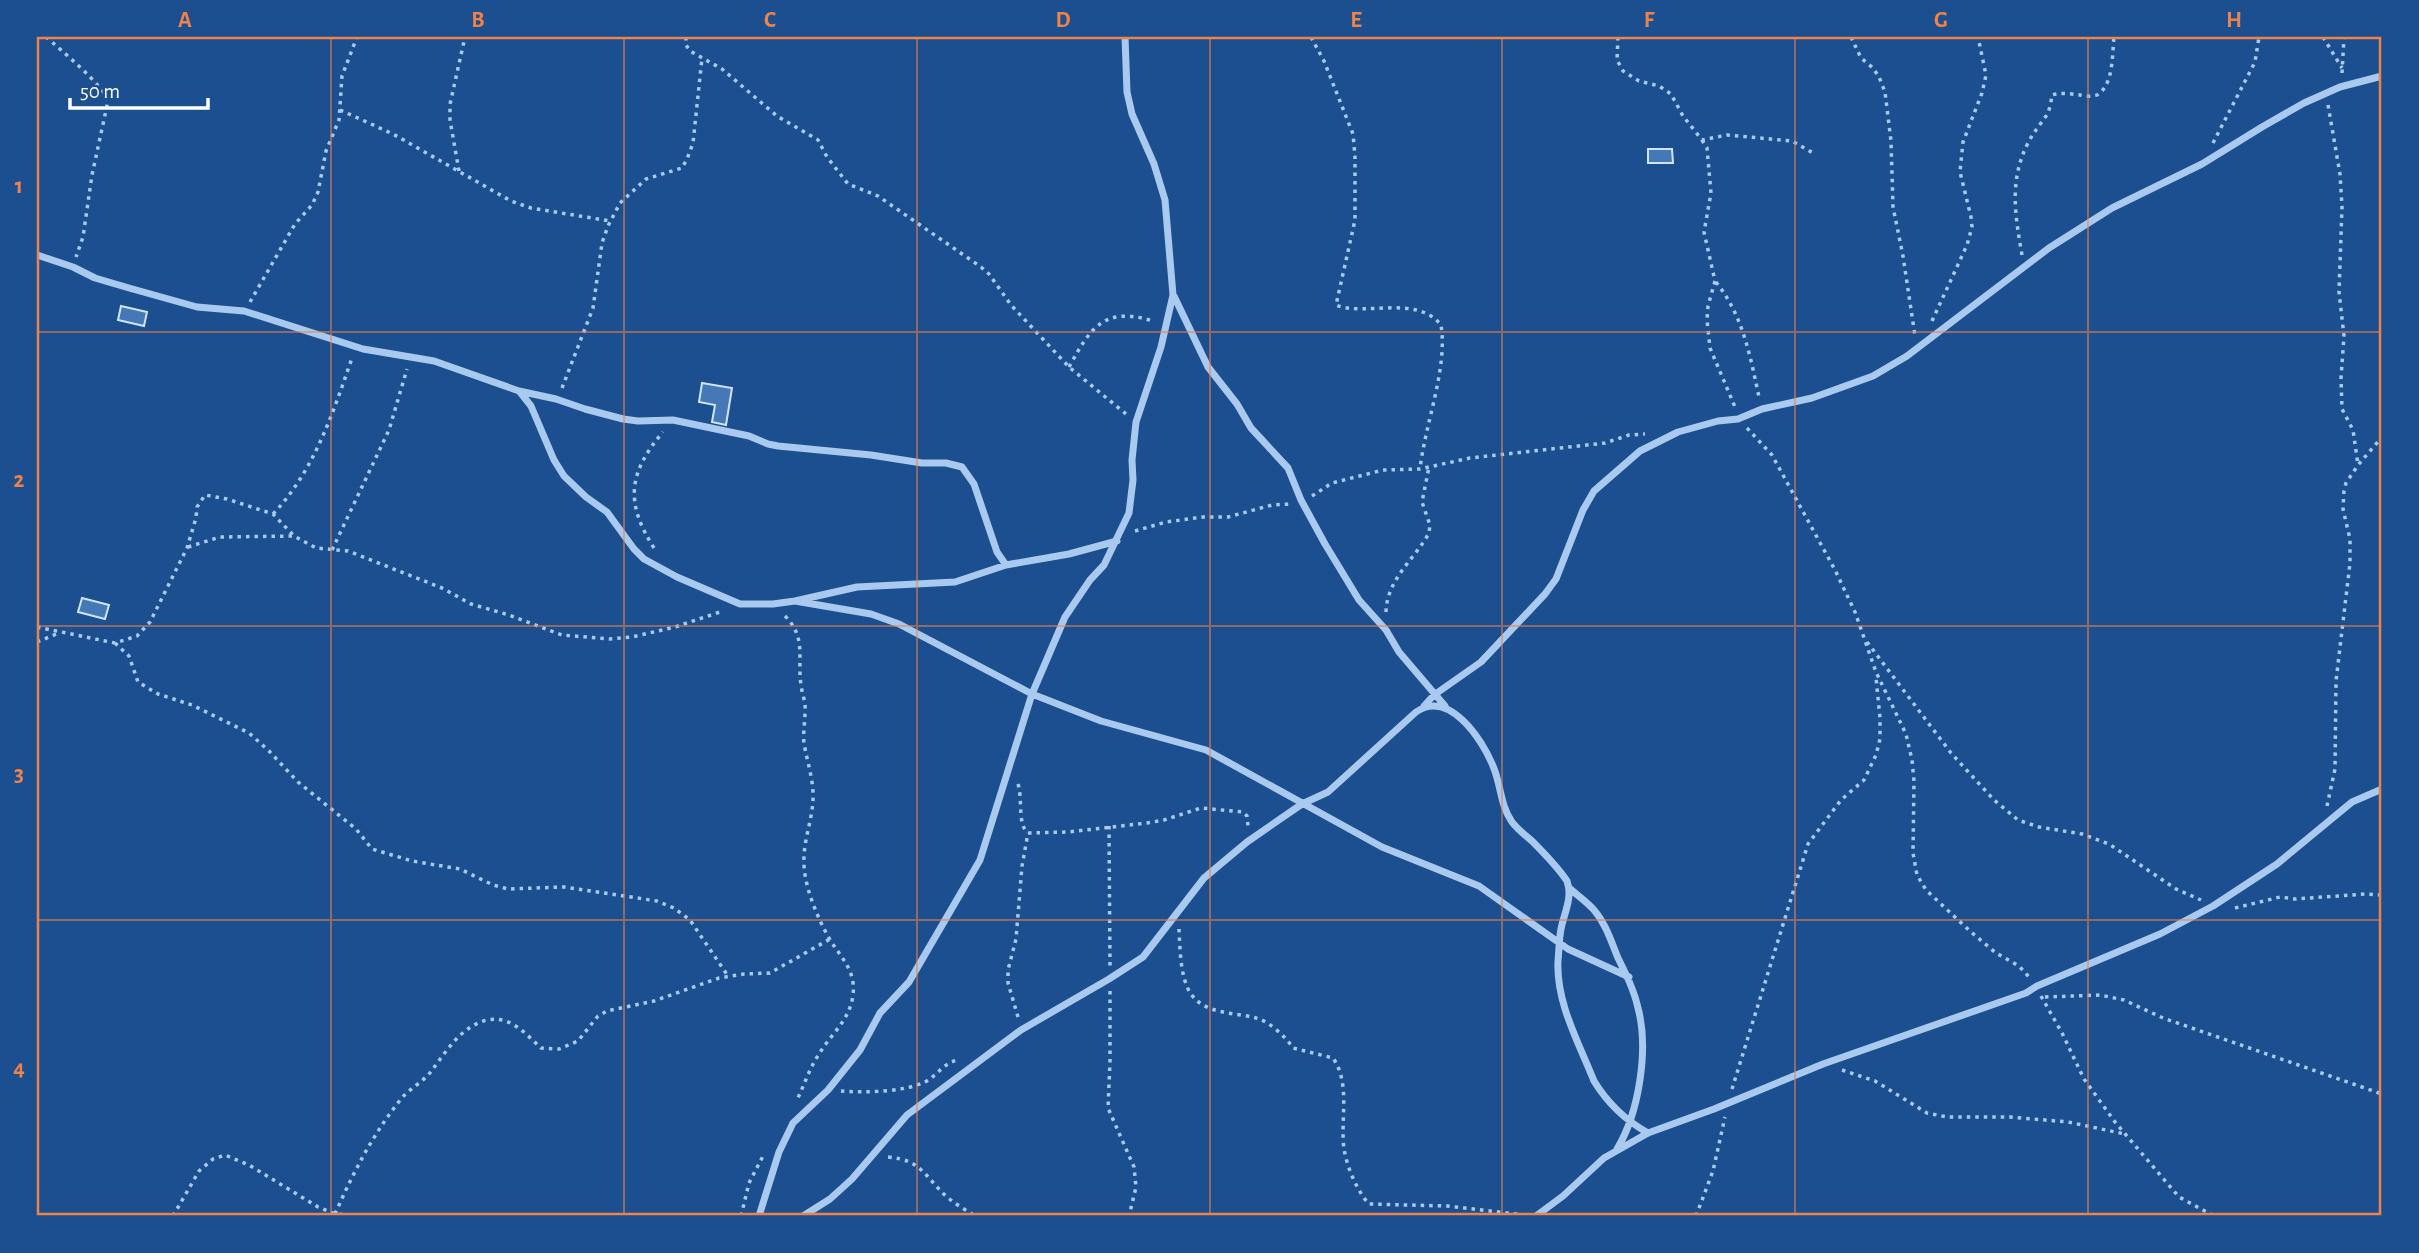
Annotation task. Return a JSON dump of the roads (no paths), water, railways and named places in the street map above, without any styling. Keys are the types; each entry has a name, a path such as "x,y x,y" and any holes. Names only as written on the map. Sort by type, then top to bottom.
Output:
{"street":[{"path":"759,1216 779,1152 793,1123 828,1090 860,1050 880,1013 909,982 980,860 1032,694 1065,617 1090,580 1104,565 1129,513 1136,422 1167,326 1173,295 1166,200 1154,163 1132,114 1127,92 1125,37"},
{"path":"803,1216 831,1199 907,1115 1021,1030 1143,957 1204,878 1247,842 1302,804 1328,792 1434,695 1481,662 1556,579 1583,510 1594,491 1640,450 1702,425 1738,419 1762,410 1812,398 1873,376 1919,346 2049,248 2112,208 2202,164 2262,127 2326,93 2382,76"},
{"path":"37,255 73,267 95,278 197,307 244,311 355,346 434,361 519,391 622,419 673,420 749,436 778,446 922,463 947,463 962,467 974,484 997,552 1006,565"},
{"path":"1173,295 1208,367 1237,404 1251,428 1288,468 1301,500 1359,600 1385,628 1399,652 1434,695 1476,736 1493,766 1505,810 1513,823 1562,874 1569,888 1594,910 1608,933 1629,977 1639,1010 1642,1043 1637,1097 1625,1135 1615,1152"},
{"path":"519,391 531,407 554,460 564,476 607,512 644,559 677,577 740,604 795,601 858,587 955,582 1006,565 1069,554 1118,538"},
{"path":"795,601 871,614 899,624 1032,694 1101,721 1206,750 1382,847 1479,886 1560,944 1629,977"},
{"path":"1424,706 1436,705 1449,710"},
{"path":"1535,1216 1615,1152 1648,1133 1823,1064 2026,993 2160,934 2213,906 2277,864 2352,802 2382,789"},
{"path":"1569,888 1558,963 1561,994 1602,1094 1630,1122 1648,1133"}]}
